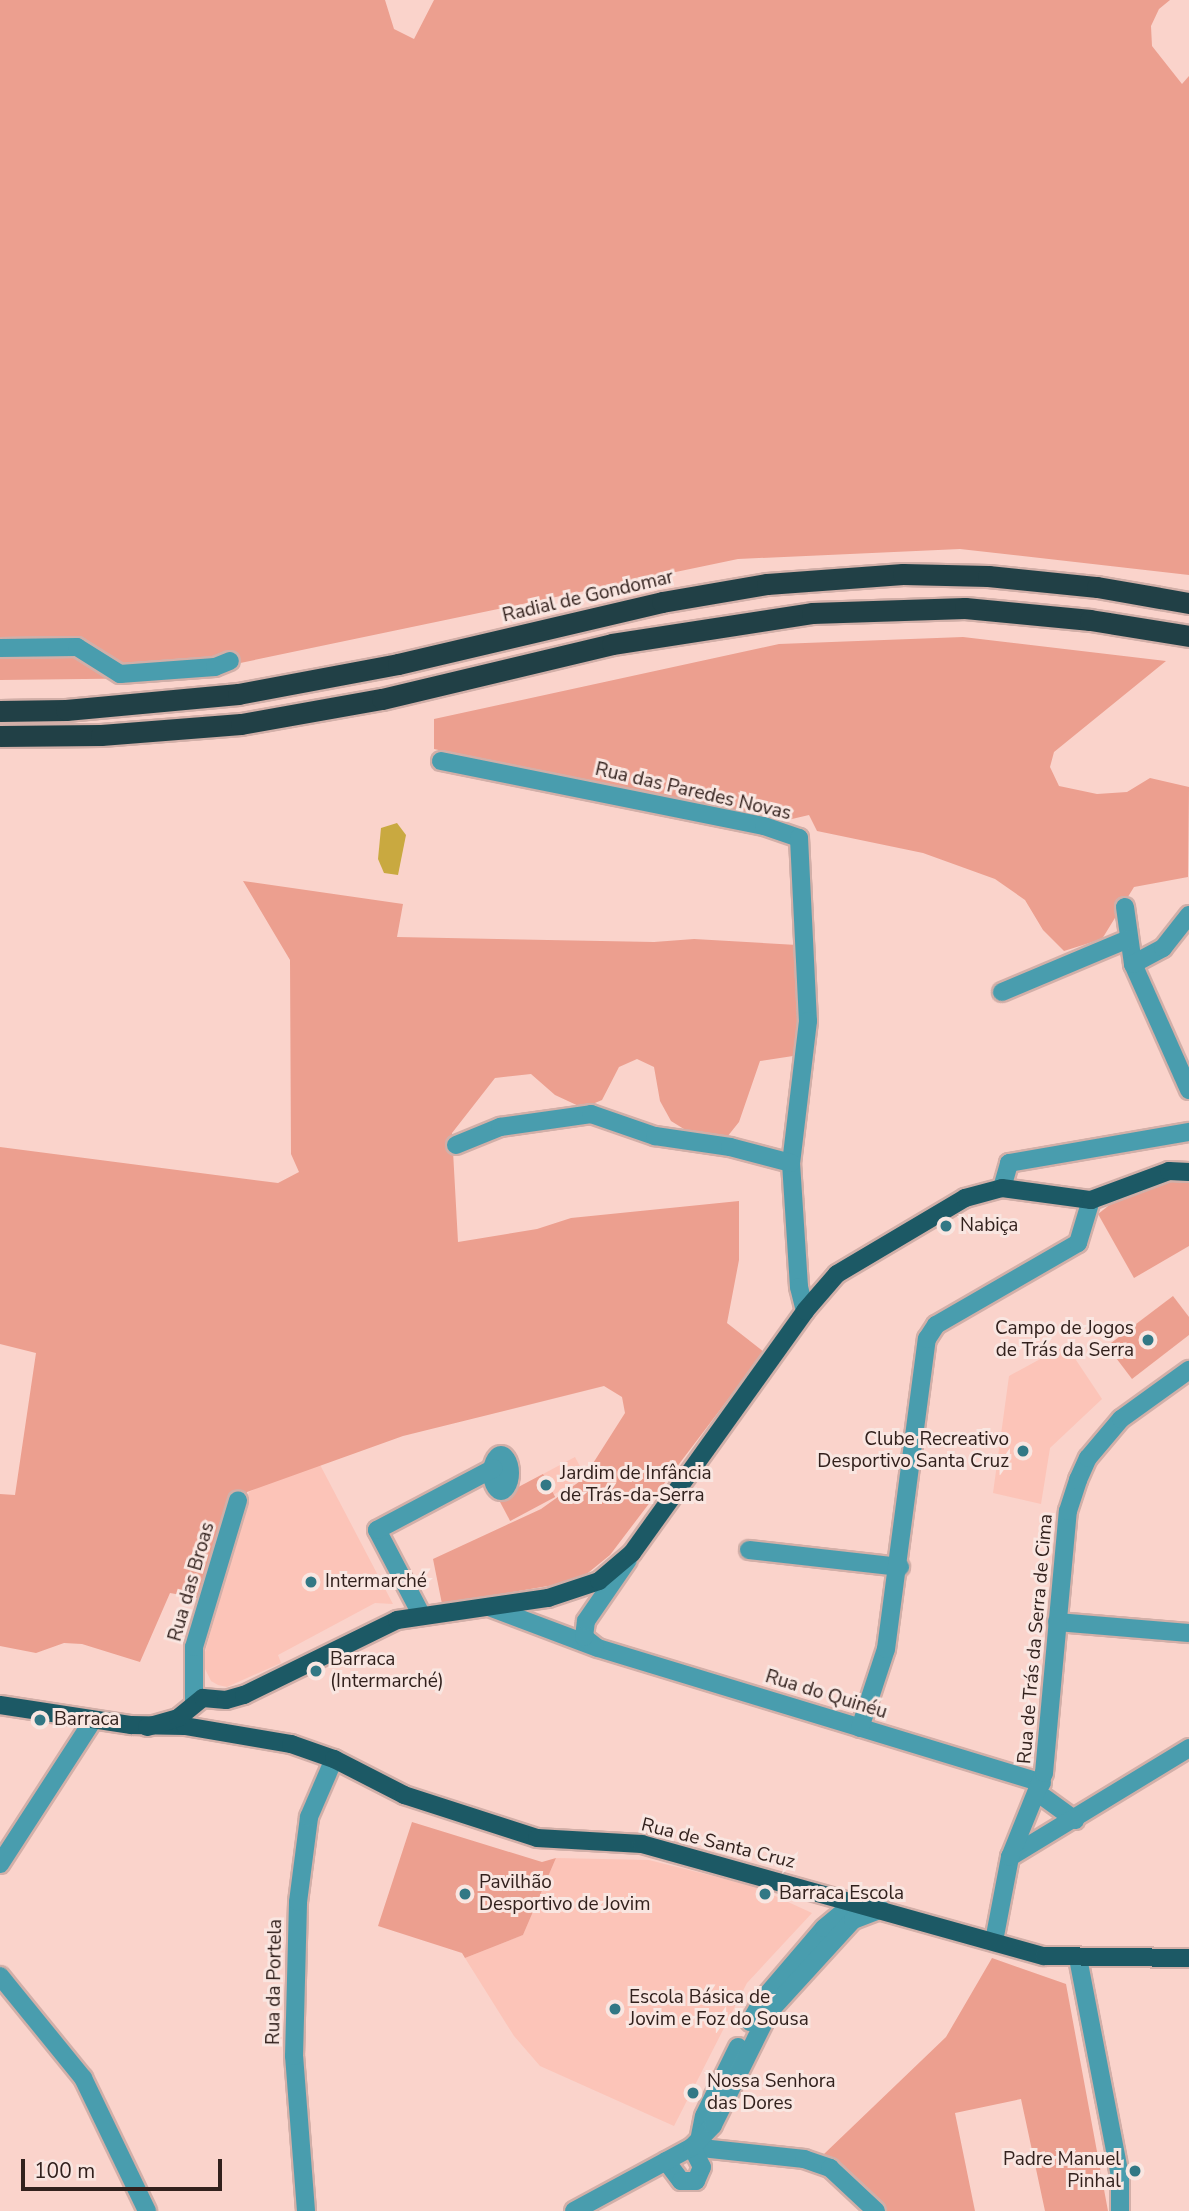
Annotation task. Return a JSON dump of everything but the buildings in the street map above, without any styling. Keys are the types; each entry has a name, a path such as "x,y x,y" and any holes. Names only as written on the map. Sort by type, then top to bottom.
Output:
{"highway":[{"name":"Radial de Gondomar","path":"0,711 66,710 238,694 398,664 662,602 767,584 903,575 988,576 1097,587 1189,603"},
{"path":"0,736 101,735 240,724 382,699 612,644 812,613 965,608 1090,620 1189,636"}],"main road":[{"path":"147,1727 178,1718 203,1698 244,1695 377,1627 422,1616 548,1598 590,1584 632,1553 805,1311 837,1274 965,1198 1002,1188 1091,1200 1170,1171 1189,1172"},
{"path":"194,1704 190,1715 204,1730 220,1727 244,1695"},
{"path":"214,1698 222,1706 230,1727 246,1737"},
{"name":"Rua de Santa Cruz","path":"0,1705 93,1720 147,1727 204,1730 291,1744 334,1759 404,1795 537,1838 642,1844 1044,1956 1189,1958"}],"street":[{"path":"0,648 61,644 77,648 120,674 215,667 230,661"},
{"name":"Rua das Paredes Novas","path":"441,761 764,826 799,838 808,1021 791,1163 799,1287 805,1311"},
{"path":"1125,907 1133,964 1189,1090"},
{"path":"1133,964 1163,948 1189,915"},
{"path":"1002,992 1128,939"},
{"path":"456,1144 500,1127 591,1114 654,1136 730,1147 791,1163"},
{"path":"1002,1188 1009,1163 1189,1132"},
{"path":"860,1728 886,1648 900,1567 927,1339 936,1325 1078,1243 1091,1200"},
{"name":"Rua de Trás da Serra de Cima","path":"994,1941 1010,1857 1040,1788 1068,1511 1088,1458 1121,1419 1189,1370"},
{"path":"422,1616 377,1530 494,1468"},
{"name":"Rua das Broas","path":"194,1704 194,1647 238,1500"},
{"path":"749,1550 900,1567"},
{"path":"598,1648 588,1642 583,1629 632,1553"},
{"path":"590,1584 598,1589 596,1607"},
{"name":"Rua do Quinéu","path":"487,1606 598,1648 860,1728 1040,1788"},
{"path":"1057,1622 1189,1633"},
{"path":"193,1676 214,1698"},
{"path":"0,1864 93,1720"},
{"path":"1010,1857 1075,1820 1189,1748"},
{"name":"Rua da Portela","path":"306,2211 294,2056 298,1902 309,1817 334,1759"},
{"name":"Rua de Trás da Serra de Cima","path":"1040,1788 1075,1820"},
{"path":"809,1889 826,1906 833,1929"},
{"path":"666,2161 681,2181 696,2181 702,2167 696,2141 704,2116 754,2014 833,1929 848,1902"},
{"path":"833,1929 881,1909"},
{"path":"1078,1958 1120,2177 1120,2211"},
{"path":"0,1976 83,2078 147,2211"},
{"path":"574,2211 666,2161 696,2141 804,2159 830,2168 876,2211"}],"shaded area":[{"path":"0,0 385,0 394,29 414,39 434,0 1170,0 1159,9 1151,26 1152,46 1182,84 1189,76 1189,575 960,549 738,559 168,678 0,680"},
{"path":"963,637 1166,661 1054,752 1050,767 1059,786 1097,794 1127,792 1150,778 1189,787 1188,877 1134,887 1102,939 1064,951 1043,930 1025,900 995,879 923,853 817,831 809,815 775,823 434,749 434,719 779,644"},
{"path":"397,823 406,835 398,875 384,873 378,859 381,828"},
{"path":"243,881 403,904 397,937 654,942 694,939 797,945 798,1034 793,1056 760,1061 739,1122 723,1142 692,1134 671,1121 660,1101 654,1067 637,1059 619,1067 602,1100 583,1108 555,1095 531,1074 495,1078 452,1133 458,1242 537,1229 571,1218 739,1201 739,1260 727,1323 764,1352 610,1555 578,1581 442,1604 433,1559 541,1509 583,1479 625,1413 622,1397 604,1386 403,1436 247,1492 232,1542 216,1553 198,1598 170,1593 140,1662 82,1644 64,1643 36,1653 0,1646 0,1494 15,1495 36,1353 0,1344 0,1147 278,1183 299,1172 291,1154 290,960"},
{"path":"1185,1179 1189,1183 1189,1246 1134,1278 1098,1214 1117,1199 1159,1180"},
{"name":"Campo de Jogos de Trás da Serra","path":"1173,1296 1189,1317 1189,1335 1132,1379 1107,1346"},
{"path":"1066,1345 1102,1399 1050,1448 1041,1504 993,1493 1009,1376"},
{"name":"Jardim de Infância de Trás-da-Serra","path":"575,1457 585,1476 510,1521 498,1498"},
{"path":"317,1459 393,1604 375,1603 278,1655 281,1663 227,1687 218,1685 211,1681 202,1663 249,1492"},
{"name":"Jardim de Infância de Trás-da-Serra","path":"543,1474 555,1497 510,1521 498,1498"},
{"name":"Pavilhão Desportivo de Jovim","path":"412,1822 542,1862 556,1858 523,1935 465,1958 462,1953 378,1926"},
{"name":"Escola Básica de Jovim e Foz do Sousa","path":"556,1858 649,1860 753,1886 812,1913 747,1983 674,2126 540,2066 514,2036 465,1958 523,1935"},
{"path":"992,1958 1066,1984 1108,2211 1045,2211 1021,2099 955,2113 975,2211 887,2211 824,2154 946,2037"}],"place":[{"name":"Nabiça","path":"946,1226"},
{"name":"Campo de Jogos de Trás da Serra","path":"1148,1340"},
{"name":"Clube Recreativo Desportivo Santa Cruz","path":"1023,1451"},
{"name":"Jardim de Infância de Trás-da-Serra","path":"546,1485"},
{"name":"Intermarché","path":"311,1582"},
{"name":"Barraca (Intermarché)","path":"316,1671"},
{"name":"Barraca","path":"40,1720"},
{"name":"Pavilhão Desportivo de Jovim","path":"465,1894"},
{"name":"Barraca Escola","path":"765,1894"},
{"name":"Escola Básica de Jovim e Foz do Sousa","path":"615,2009"},
{"name":"Nossa Senhora das Dores","path":"693,2093"},
{"name":"Padre Manuel Pinhal","path":"1135,2171"}]}
